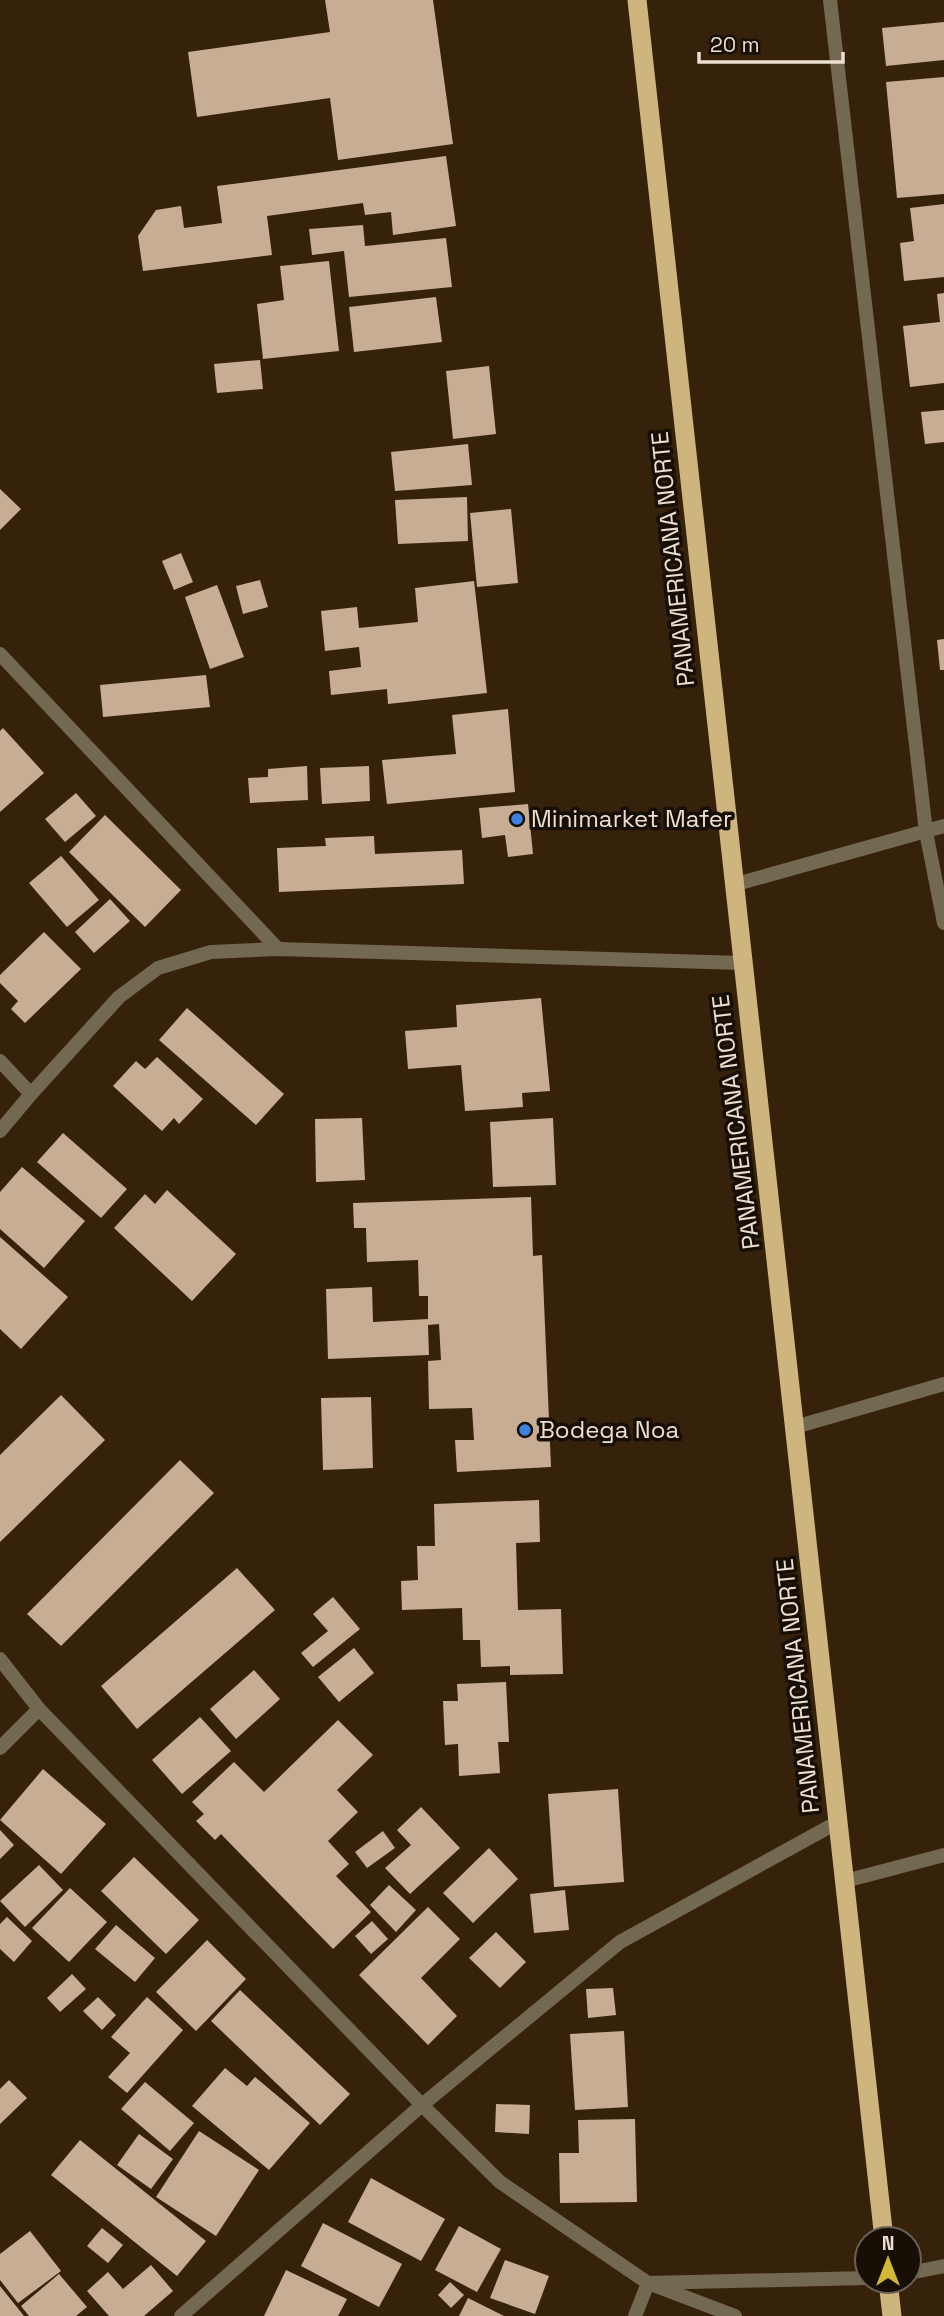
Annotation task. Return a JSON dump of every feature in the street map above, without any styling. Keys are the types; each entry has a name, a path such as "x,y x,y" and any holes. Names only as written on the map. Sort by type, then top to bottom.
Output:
{"highway":[{"name":"PANAMERICANA NORTE","path":"637,0 882,2225"},
{"path":"890,2295 892,2316"}],"street":[{"path":"830,0 926,832 944,923"},
{"path":"0,654 278,949"},
{"path":"733,885 944,826"},
{"path":"0,1131 120,997 158,968 211,952 278,949 742,962"},
{"path":"0,1061 31,1094"},
{"path":"795,1427 944,1384"},
{"path":"0,1659 39,1709 422,2105 500,2182 648,2283 735,2316"},
{"path":"0,1748 39,1709"},
{"path":"181,2316 422,2105 620,1942 838,1822"},
{"path":"845,1881 944,1856"},
{"path":"923,2270 944,2266"},
{"path":"648,2283 853,2278"},
{"path":"635,2316 648,2283"}],"building":[{"path":"325,0 433,0 453,144 338,160 330,98 197,117 188,52 330,32"},
{"path":"944,22 944,60 886,66 882,28"},
{"path":"944,77 944,194 897,198 886,82"},
{"path":"446,156 456,226 393,235 391,212 365,215 363,203 267,216 272,255 143,271 138,236 156,210 181,206 184,228 222,223 217,186"},
{"path":"944,204 944,277 904,281 900,243 914,241 910,208"},
{"path":"363,225 365,246 446,238 452,287 349,297 344,251 312,255 309,229"},
{"path":"329,261 339,351 263,359 257,304 284,300 280,266"},
{"path":"944,293 944,383 910,387 903,326 940,322 937,294"},
{"path":"436,297 442,342 354,352 349,307"},
{"path":"260,360 263,389 217,393 214,364"},
{"path":"489,366 496,434 453,439 446,371"},
{"path":"944,410 944,442 925,444 921,412"},
{"path":"468,444 472,485 395,491 391,452"},
{"path":"0,489 21,509 0,530"},
{"path":"467,497 468,541 398,544 395,500"},
{"path":"511,509 518,583 477,587 470,513"},
{"path":"181,553 193,582 174,590 162,561"},
{"path":"260,580 268,607 243,614 236,586"},
{"path":"474,581 487,693 388,704 387,689 331,695 329,671 361,667 359,647 325,651 321,611 357,607 359,628 418,622 415,588"},
{"path":"217,585 244,657 210,669 185,597"},
{"path":"944,639 944,670 940,670 937,640"},
{"path":"206,675 210,707 103,717 100,685"},
{"path":"508,709 515,792 387,804 382,760 456,754 452,715"},
{"path":"3,728 44,773 0,812 0,731"},
{"path":"307,766 308,800 250,803 248,778 268,777 268,769"},
{"path":"369,766 370,801 322,804 320,768"},
{"path":"76,793 96,816 65,842 45,819"},
{"path":"528,804 533,854 508,857 505,835 482,838 479,808"},
{"path":"105,815 181,890 145,927 69,852"},
{"path":"374,836 375,854 462,850 464,884 279,892 277,848 326,846 325,838"},
{"path":"61,856 99,900 67,927 29,883"},
{"path":"110,899 130,921 94,953 75,932"},
{"path":"44,932 81,969 25,1023 11,1009 18,1001 0,983 0,975"},
{"path":"541,998 550,1091 522,1093 523,1107 465,1111 461,1065 408,1069 405,1031 457,1027 456,1005"},
{"path":"187,1008 284,1094 256,1125 159,1040"},
{"path":"157,1057 203,1099 179,1124 174,1118 162,1131 113,1086 136,1061 145,1069"},
{"path":"362,1118 365,1180 316,1182 315,1119"},
{"path":"553,1118 556,1185 493,1187 490,1122"},
{"path":"63,1133 127,1189 101,1218 37,1162"},
{"path":"22,1167 85,1221 44,1268 0,1229 0,1192"},
{"path":"167,1190 236,1254 192,1301 114,1228 145,1194 155,1204"},
{"path":"531,1197 533,1256 542,1255 551,1467 457,1472 455,1440 474,1440 472,1408 429,1409 428,1361 441,1360 439,1324 428,1325 429,1355 328,1359 326,1289 372,1287 373,1322 428,1319 428,1296 419,1296 418,1260 367,1262 366,1228 354,1228 353,1203"},
{"path":"0,1237 68,1297 21,1349 0,1329"},
{"path":"61,1395 105,1440 0,1542 0,1455"},
{"path":"371,1397 373,1468 323,1470 321,1398"},
{"path":"180,1460 214,1493 61,1646 27,1614"},
{"path":"539,1500 540,1542 516,1543 518,1610 561,1609 563,1674 510,1675 510,1666 481,1667 480,1640 463,1640 462,1608 402,1610 401,1581 418,1580 417,1546 435,1546 434,1504"},
{"path":"237,1568 275,1610 137,1729 101,1686"},
{"path":"333,1597 360,1629 313,1667 301,1653 328,1631 313,1614"},
{"path":"354,1648 374,1673 339,1702 318,1677"},
{"path":"254,1670 280,1699 236,1739 210,1709"},
{"path":"506,1682 509,1742 498,1742 500,1773 459,1776 458,1744 445,1745 443,1701 458,1701 457,1684"},
{"path":"200,1717 231,1751 182,1794 152,1760"},
{"path":"338,1720 373,1755 337,1790 358,1812 328,1841 349,1864 336,1876 371,1912 333,1949 221,1834 215,1840 196,1821 204,1814 192,1802 234,1762 264,1792"},
{"path":"43,1769 106,1824 61,1874 0,1820"},
{"path":"618,1789 624,1882 554,1887 548,1794"},
{"path":"421,1807 460,1848 410,1894 385,1868 411,1845 397,1830"},
{"path":"0,1830 14,1845 0,1859"},
{"path":"383,1831 395,1848 367,1868 355,1852"},
{"path":"489,1848 518,1879 473,1923 443,1893"},
{"path":"134,1857 199,1920 166,1954 101,1891"},
{"path":"39,1865 63,1890 25,1927 0,1901"},
{"path":"389,1885 416,1910 396,1932 370,1905"},
{"path":"70,1888 107,1922 69,1962 32,1928"},
{"path":"565,1890 569,1930 534,1933 530,1894"},
{"path":"428,1907 460,1939 421,1978 457,2016 428,2045 359,1975"},
{"path":"7,1917 32,1941 14,1962 0,1949 0,1924"},
{"path":"372,1921 388,1939 371,1954 355,1936"},
{"path":"116,1925 155,1958 135,1982 95,1949"},
{"path":"496,1932 526,1962 500,1988 469,1958"},
{"path":"207,1940 246,1979 196,2031 156,1992"},
{"path":"72,1974 86,1989 60,2012 47,1998"},
{"path":"613,1988 616,2015 588,2018 586,1989"},
{"path":"240,1990 350,2094 320,2125 211,2021"},
{"path":"98,1997 116,2015 102,2030 83,2011"},
{"path":"147,1997 183,2030 127,2093 108,2077 130,2053 111,2037"},
{"path":"624,2031 628,2107 575,2110 570,2034"},
{"path":"225,2068 247,2086 255,2077 310,2123 269,2170 192,2106"},
{"path":"9,2080 27,2098 0,2124 0,2089"},
{"path":"145,2082 194,2123 170,2151 121,2109"},
{"path":"496,2104 530,2105 529,2134 495,2132"},
{"path":"635,2119 637,2202 560,2203 559,2153 579,2153 578,2120"},
{"path":"199,2131 259,2170 216,2236 156,2197"},
{"path":"139,2134 173,2159 151,2189 117,2165"},
{"path":"80,2140 206,2241 177,2276 51,2175"},
{"path":"371,2178 445,2219 421,2261 348,2222"},
{"path":"323,2223 402,2264 379,2307 301,2266"},
{"path":"459,2226 501,2249 477,2292 435,2270"},
{"path":"102,2228 123,2245 108,2263 87,2246"},
{"path":"30,2231 61,2271 18,2303 0,2280 0,2254"},
{"path":"505,2260 549,2276 535,2314 490,2298"},
{"path":"151,2265 173,2291 144,2316 109,2316 87,2291 108,2272 123,2289"},
{"path":"286,2270 347,2299 338,2316 264,2316"},
{"path":"59,2274 87,2307 76,2316 29,2316 21,2306"},
{"path":"450,2282 464,2295 451,2308 438,2295"},
{"path":"0,2286 24,2316 0,2316"},
{"path":"468,2298 504,2316 459,2316"}],"place":[{"name":"Minimarket Mafer","path":"517,819"},
{"name":"Bodega Noa","path":"525,1430"}]}
